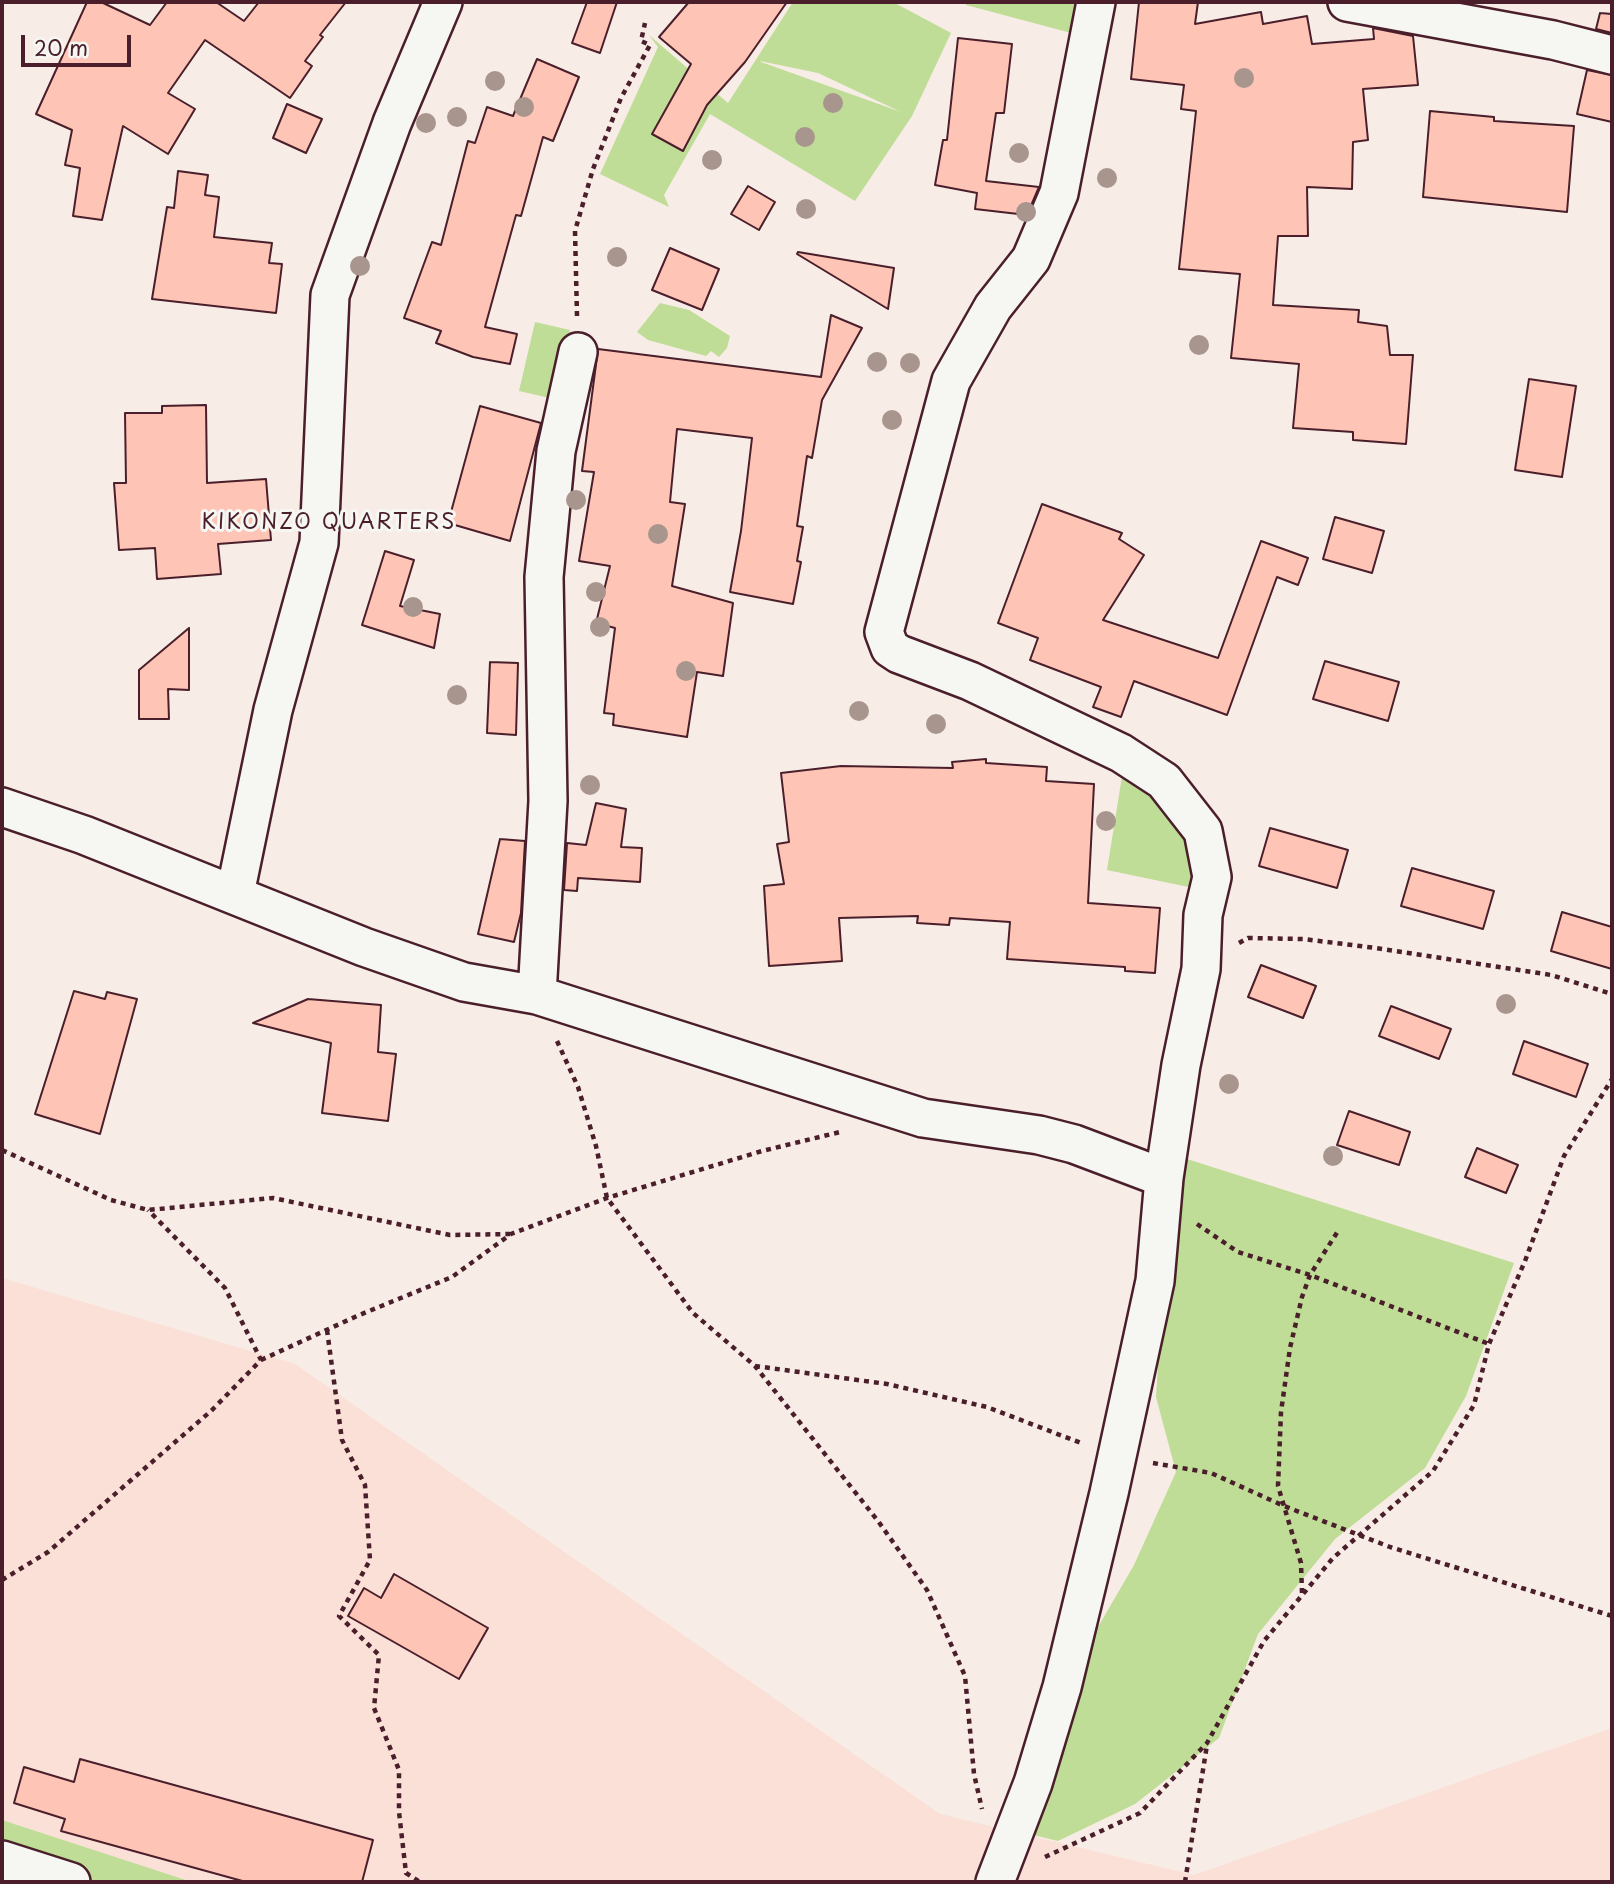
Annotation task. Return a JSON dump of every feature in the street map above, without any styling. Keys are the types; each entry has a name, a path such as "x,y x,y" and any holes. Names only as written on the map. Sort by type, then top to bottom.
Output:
{"street":[{"path":"235,894 253,819 273,710 319,543 330,295 392,123 443,2"},
{"path":"996,1881 1033,1783 1062,1687 1155,1281 1164,1178 1181,1065 1201,969 1203,915 1212,877 1203,831 1164,781 1108,747 970,681 899,653 890,648 884,632 951,381 993,307 1031,259 1059,192 1097,2"},
{"path":"1347,2 1553,40 1612,55"},
{"path":"537,995 548,801 544,578 556,451 578,352"},
{"path":"2,807 235,894 364,947 464,982 537,995 923,1118 1039,1135 1074,1144 1164,1178"},
{"path":"2,1860 71,1882"}],"path":[{"path":"578,352 575,231 593,169 621,98 650,45 641,41 645,23"},
{"path":"1201,969 1248,938 1303,939 1551,975 1612,994"},
{"path":"537,995 578,1087 596,1146 607,1198 693,1313 755,1366 878,1521 927,1590 965,1676 974,1774 983,1813"},
{"path":"996,1881 1140,1813 1207,1744 1264,1641 1333,1558 1433,1471 1474,1405 1489,1344 1525,1261 1564,1156 1612,1079"},
{"path":"2,1580 48,1552 211,1411 261,1360 452,1277 510,1234 607,1198 762,1151 852,1129"},
{"path":"2,1150 111,1200 148,1210 273,1198 450,1235 510,1234"},
{"path":"1164,1178 1198,1225 1238,1252 1310,1275 1489,1344"},
{"path":"148,1210 225,1288 261,1360"},
{"path":"1302,1595 1301,1563 1278,1486 1281,1412 1290,1348 1310,1275 1338,1231"},
{"path":"327,1330 342,1440 365,1485 370,1560 339,1616 379,1655 374,1708 400,1770 399,1812 406,1873 419,1882"},
{"path":"755,1366 887,1384 987,1407 1116,1458 1211,1473 1284,1506 1390,1547 1612,1616"},
{"path":"1185,1882 1207,1744"}],"shaded area":[{"path":"2,1278 295,1364 940,1814 1194,1875 1612,1728 1612,1882 192,1882 2,1820"}],"green space":[{"path":"793,2 893,2 951,33 912,116 855,201 710,114 664,195 669,207 600,174 658,47 649,35 728,103","holes":["760,61 818,73 901,112"]},
{"path":"967,2 1093,2 1090,38 966,5"},
{"path":"660,303 689,310 730,336 727,348 719,357 711,351 706,356 648,340 637,332"},
{"path":"535,322 570,330 554,399 519,391"},
{"path":"1124,764 1196,836 1203,890 1107,870"},
{"path":"1187,1159 1514,1263 1466,1396 1425,1468 1335,1539 1258,1634 1219,1738 1135,1804 1058,1841 1021,1832 1080,1658 1134,1565 1176,1472 1156,1397 1164,1272"},
{"path":"2,1820 192,1882 2,1882"}],"building":[{"path":"87,2 101,2 150,25 167,2 216,2 244,21 259,2 346,2 320,35 323,37 305,61 312,66 290,98 205,40 168,93 195,109 168,154 123,126 102,220 73,216 80,168 65,165 72,130 36,114"},
{"path":"587,2 617,2 600,53 572,43"},
{"path":"689,2 787,2 745,62 707,105 683,151 652,134 691,64 659,37"},
{"path":"1139,2 1198,2 1195,24 1261,12 1263,24 1307,16 1312,44 1374,39 1373,28 1413,36 1418,85 1363,89 1368,140 1353,142 1352,189 1307,187 1308,236 1278,236 1273,305 1359,310 1358,322 1387,326 1390,355 1413,355 1406,444 1353,440 1353,432 1293,428 1299,364 1231,358 1240,274 1179,269 1196,111 1181,109 1184,85 1131,79"},
{"path":"1600,13 1612,14 1612,33 1596,29"},
{"path":"958,38 1012,44 1004,113 996,113 986,181 1039,187 1027,215 975,209 977,193 935,185 943,140 947,140"},
{"path":"537,59 579,77 553,141 543,137 521,216 516,215 485,327 517,334 510,364 473,357 436,343 441,331 404,318 432,242 441,245 468,141 475,143 487,107 513,116"},
{"path":"1587,70 1612,75 1612,122 1577,114"},
{"path":"287,104 322,119 306,153 273,138"},
{"path":"1430,111 1494,117 1494,121 1574,126 1567,212 1423,197"},
{"path":"178,171 208,175 205,195 219,197 214,237 272,243 269,263 282,264 276,313 152,299 167,207 174,208"},
{"path":"748,186 775,202 759,230 731,214"},
{"path":"670,248 719,269 702,310 652,290"},
{"path":"798,252 894,268 888,309 797,254"},
{"path":"831,315 862,328 822,400 812,458 807,456 797,526 803,527 797,561 801,562 793,604 730,592 741,531 752,438 677,429 670,502 685,504 672,586 733,603 723,676 697,672 687,737 613,725 614,714 604,713 615,628 596,623 610,566 579,561 594,472 582,471 598,349 821,377"},
{"path":"1529,379 1576,386 1562,477 1515,470"},
{"path":"206,405 207,483 266,479 271,540 218,544 221,574 157,579 155,548 119,550 114,483 126,483 125,413 162,413 162,406"},
{"path":"480,406 541,423 510,541 448,523"},
{"path":"1042,504 1122,533 1119,539 1144,555 1103,620 1218,658 1261,541 1308,558 1298,585 1277,577 1227,715 1134,681 1121,717 1093,707 1101,687 1030,660 1038,638 998,623"},
{"path":"1335,517 1384,531 1372,573 1323,559"},
{"path":"385,551 414,560 400,606 440,614 434,648 362,625"},
{"path":"189,628 189,690 168,689 169,719 139,719 139,670"},
{"path":"1325,661 1399,682 1388,721 1313,699"},
{"path":"490,662 518,663 516,735 487,733"},
{"path":"986,759 986,763 1047,767 1046,781 1094,784 1088,903 1160,908 1155,973 1125,971 1125,967 1007,959 1010,922 950,918 949,925 917,923 918,916 839,918 842,961 769,966 764,886 784,884 777,844 789,842 781,773 841,766 953,768 952,762"},
{"path":"596,803 626,809 621,847 642,848 640,882 578,878 577,891 564,890 567,843 586,845"},
{"path":"1270,828 1348,850 1337,888 1259,866"},
{"path":"500,839 525,841 521,913 514,942 478,934"},
{"path":"1412,868 1494,891 1483,929 1401,906"},
{"path":"1562,912 1612,927 1612,969 1551,951"},
{"path":"1261,965 1316,986 1303,1018 1248,997"},
{"path":"74,991 105,999 107,992 137,999 100,1134 35,1114"},
{"path":"308,999 381,1005 378,1052 396,1054 388,1121 322,1113 331,1043 253,1023"},
{"path":"1391,1006 1451,1029 1439,1059 1379,1036"},
{"path":"1524,1041 1588,1064 1576,1097 1513,1074"},
{"path":"1349,1111 1410,1132 1399,1165 1337,1145"},
{"path":"1477,1148 1518,1165 1506,1193 1465,1177"},
{"path":"394,1574 488,1628 459,1679 348,1616 364,1588 381,1598"},
{"path":"80,1759 373,1840 362,1882 246,1882 61,1831 65,1819 14,1803 24,1767 74,1782"}],"district":[{"name":"KIKONZO QUARTERS","path":"329,523"}]}
